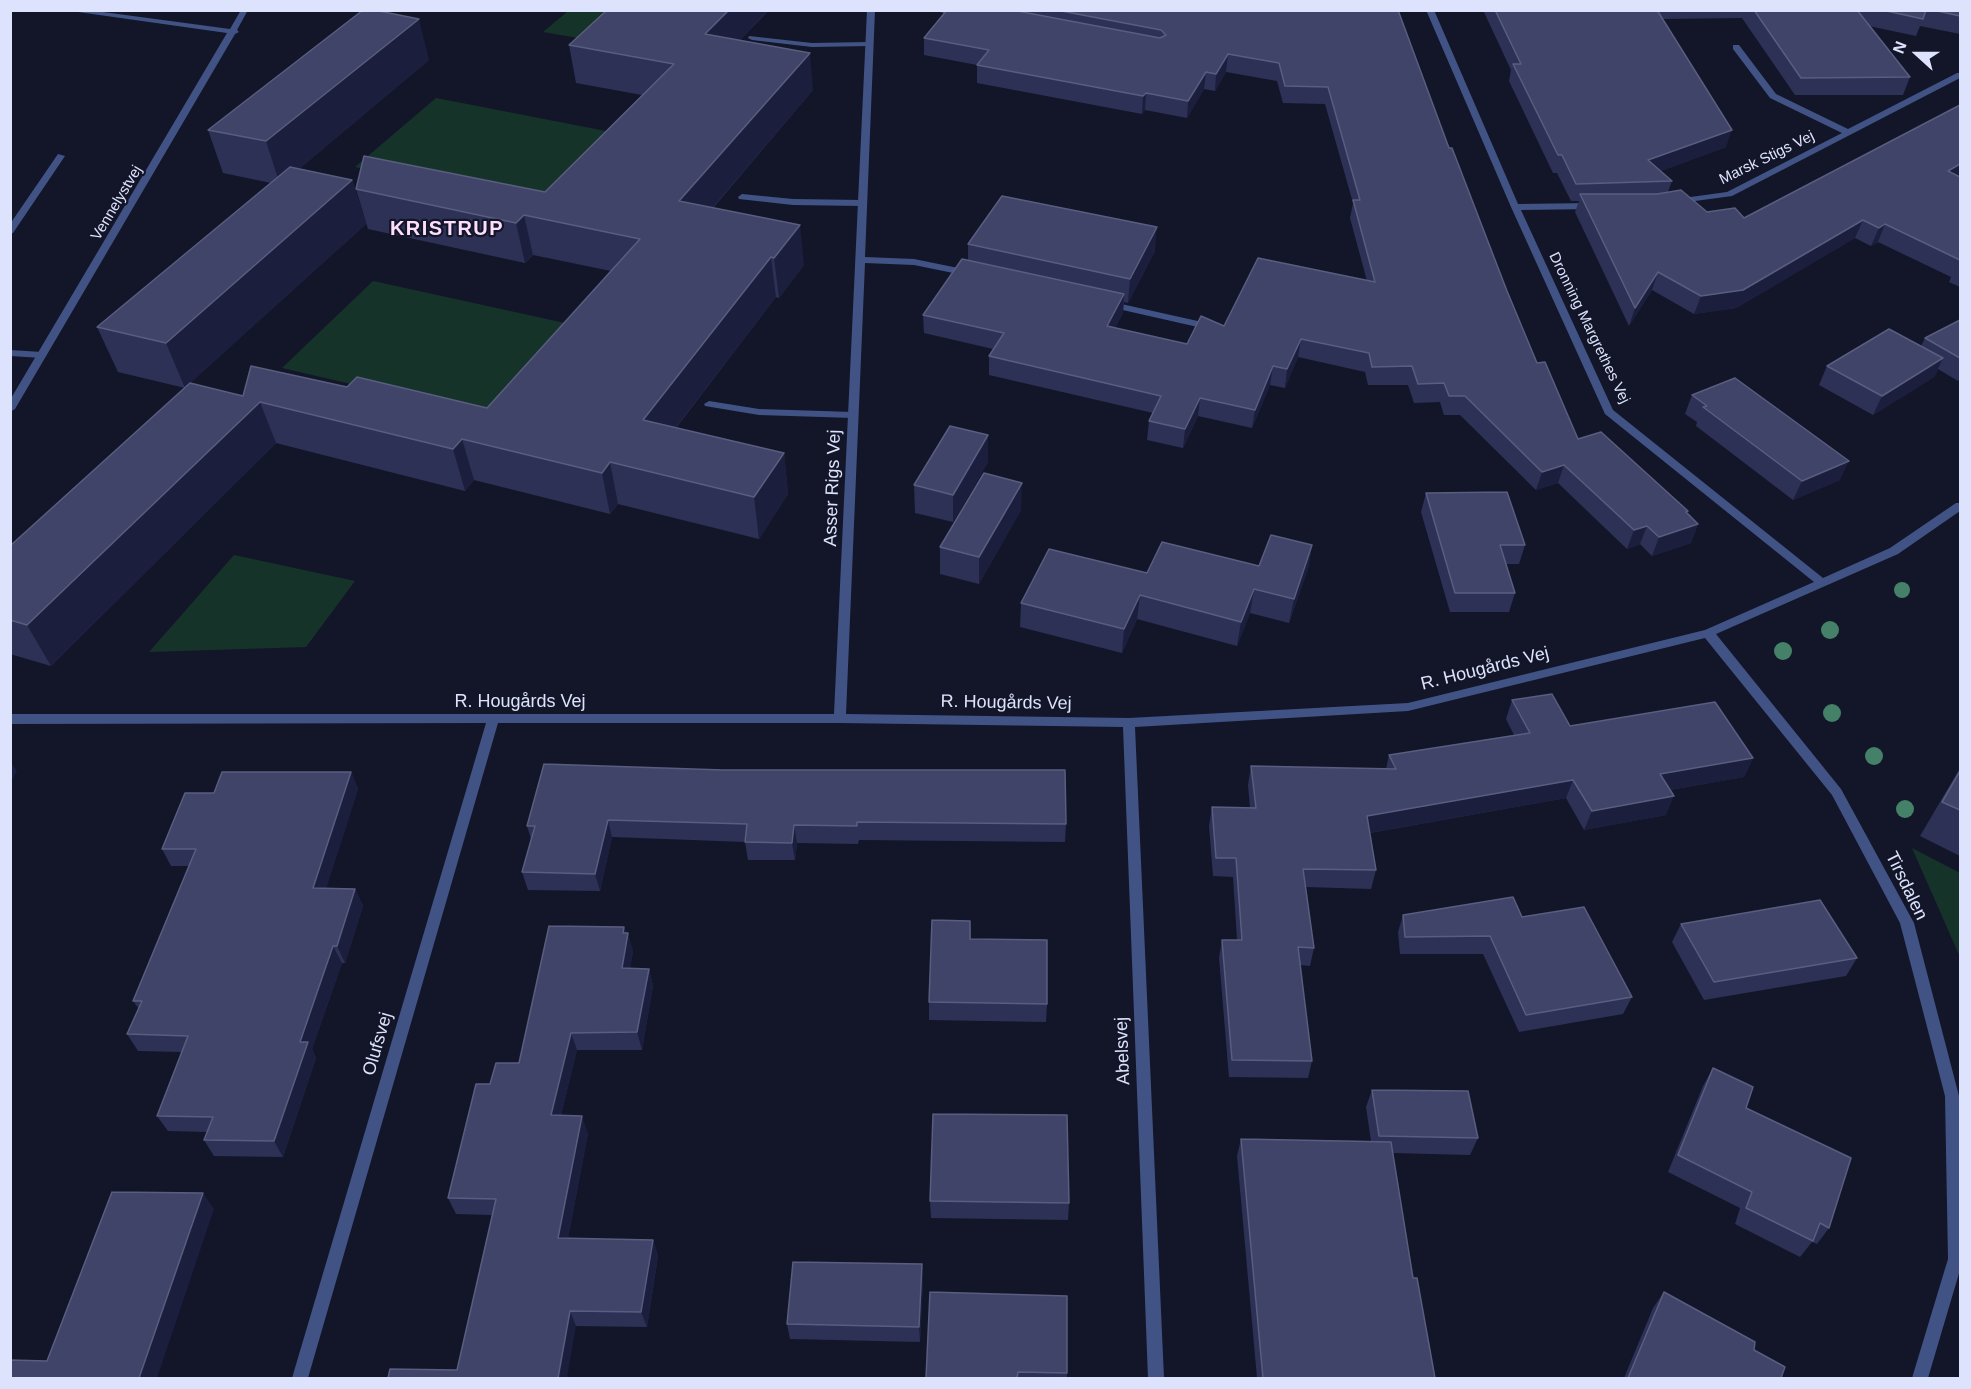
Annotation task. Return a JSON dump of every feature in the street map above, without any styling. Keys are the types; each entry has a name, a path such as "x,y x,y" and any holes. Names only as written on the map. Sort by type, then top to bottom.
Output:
{"street":[{"path":"67,10 235,32"},
{"name":"Vennelystvej","path":"10,409 235,32 245,10"},
{"name":"Asser Rigs Vej","path":"840,718 871,10"},
{"path":"935,10 970,17"},
{"name":"Dronning Margrethes Vej","path":"1430,10 1515,207 1609,412 1821,582"},
{"path":"752,38 812,45 869,44"},
{"name":"Marsk Stigs Vej","path":"1736,47 1773,96 1850,133"},
{"name":"Marsk Stigs Vej","path":"1662,204 1729,194 1960,75"},
{"path":"10,231 61,156"},
{"path":"742,197 792,202 862,203"},
{"path":"1515,207 1606,206"},
{"path":"860,260 914,262 983,277"},
{"path":"1098,302 1214,327"},
{"path":"10,353 42,355"},
{"path":"709,404 759,412 853,415"},
{"name":"R. Hougårds Vej","path":"10,719 840,718 1129,723 1408,707 1708,633 1894,551 1960,506"},
{"name":"Tirsdalen","path":"1708,633 1837,792 1907,923 1952,1096 1956,1259 1920,1378"},
{"name":"Olufsvej","path":"300,1378 493,720"},
{"name":"Abelsvej","path":"1129,723 1156,1378"}],"green space":[{"path":"568,11 617,11 584,39 543,32"},
{"path":"436,98 611,132 539,205 355,167"},
{"path":"373,281 565,323 485,415 282,368"},
{"path":"234,555 355,581 306,647 149,652"},
{"path":"1912,848 1960,873 1960,957"}],"building":[{"path":"363,10 419,19 266,141 208,130"},
{"path":"607,10 729,10 705,34 810,53 679,201 800,225 774,258 771,257 643,420 784,453 754,497 610,462 602,473 462,439 453,449 260,402 27,625 10,620 10,546 190,383 243,396 251,366 347,387 357,377 487,408 640,239 524,215 516,223 356,189 364,156 545,192 674,64 569,45"},
{"path":"947,10 1012,10 1160,38 1166,35 1161,30 1056,10 1398,10 1449,148 1452,148 1537,363 1545,362 1578,439 1601,432 1688,511 1686,512 1698,524 1659,537 1647,526 1634,530 1564,465 1542,472 1465,396 1449,396 1444,383 1418,384 1412,366 1372,367 1369,353 1301,339 1287,369 1273,366 1255,410 1200,398 1185,429 1149,421 1161,396 989,356 1004,333 923,315 962,259 1124,294 1107,326 1187,344 1201,316 1224,326 1258,258 1375,282 1353,200 1360,200 1328,87 1285,86 1279,63 1228,54 1216,74 1206,72 1188,101 1146,93 1143,96 977,65 989,50 924,38"},
{"path":"1495,10 1657,10 1732,130 1648,160 1672,181 1576,184 1562,155 1558,155 1513,64 1521,64"},
{"path":"1754,10 1857,10 1910,77 1801,78"},
{"path":"1882,10 1926,10 1923,19"},
{"path":"1933,10 1960,10 1960,16"},
{"path":"1960,105 1960,164 1948,171 1960,177 1960,260 1885,224 1879,228 1863,220 1743,290 1701,296 1658,272 1635,308 1580,194 1657,194 1681,190 1707,212 1735,208 1744,218"},
{"path":"290,167 352,180 166,343 97,327"},
{"path":"1002,196 1157,227 1130,279 968,244"},
{"path":"1960,320 1960,358 1925,338"},
{"path":"1889,329 1943,358 1882,396 1827,366"},
{"path":"1735,378 1849,461 1802,481 1703,407 1707,406 1692,395"},
{"path":"950,426 988,435 953,495 914,485"},
{"path":"984,473 1022,483 979,557 940,547"},
{"path":"1507,492 1525,545 1500,545 1515,593 1455,593 1426,493"},
{"path":"1271,535 1312,545 1294,599 1254,589 1241,622 1140,595 1124,629 1021,603 1049,549 1147,573 1162,542 1259,566"},
{"path":"1552,694 1570,726 1715,702 1753,758 1660,774 1674,796 1592,811 1573,780 1367,816 1376,870 1303,869 1314,948 1298,947 1312,1061 1232,1060 1222,940 1242,940 1236,858 1216,858 1212,807 1256,808 1251,766 1396,769 1389,755 1530,733 1512,700"},
{"path":"544,764 723,770 1065,770 1066,824 857,822 857,826 794,825 792,843 745,842 747,824 608,820 595,874 522,872 535,826 527,826"},
{"path":"1960,771 1960,810 1942,802"},
{"path":"222,772 351,772 313,888 355,889 337,946 333,946 300,1042 308,1042 274,1141 204,1140 213,1117 157,1116 188,1036 127,1034 142,1001 133,1001 196,849 162,849 185,793 214,793"},
{"path":"1513,897 1522,917 1584,907 1632,997 1526,1015 1490,936 1405,937 1403,915"},
{"path":"1820,900 1857,958 1714,982 1681,924"},
{"path":"932,920 970,921 970,939 1047,940 1047,1004 929,1002"},
{"path":"549,926 624,927 623,933 628,933 622,968 649,969 637,1032 571,1033 551,1115 582,1116 558,1238 653,1240 641,1312 570,1311 558,1378 388,1378 390,1369 457,1370 496,1199 448,1198 476,1084 490,1084 496,1063 519,1063"},
{"path":"1713,1068 1753,1087 1746,1108 1851,1158 1829,1228 1820,1223 1813,1241 1746,1208 1752,1192 1678,1155"},
{"path":"1372,1090 1468,1091 1478,1138 1379,1136"},
{"path":"933,1114 1067,1115 1069,1203 930,1201"},
{"path":"1241,1139 1391,1142 1413,1278 1417,1278 1435,1378 1263,1378"},
{"path":"112,1192 203,1193 139,1378 10,1378 10,1360 47,1361"},
{"path":"793,1262 922,1264 919,1327 787,1324"},
{"path":"930,1292 1067,1296 1067,1373 1018,1372 1017,1378 926,1378"},
{"path":"1664,1292 1755,1342 1754,1350 1785,1367 1781,1378 1628,1378"}],"district":[{"name":"KRISTRUP","path":"447,229"}]}
